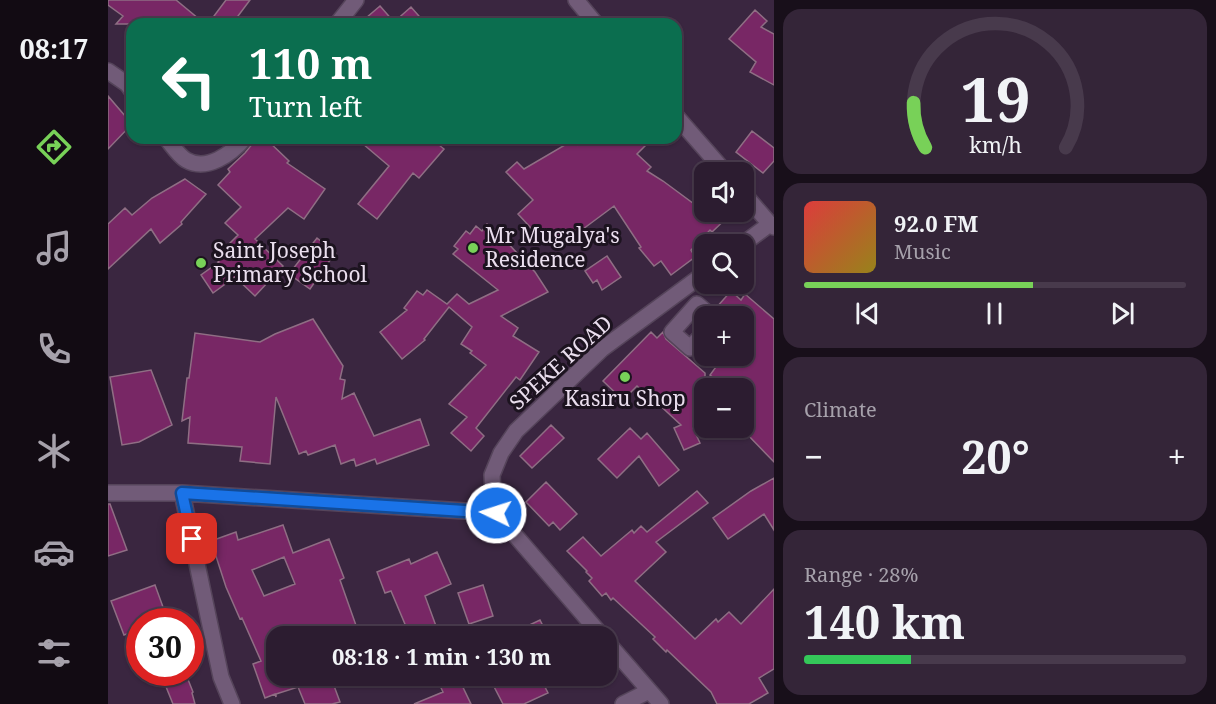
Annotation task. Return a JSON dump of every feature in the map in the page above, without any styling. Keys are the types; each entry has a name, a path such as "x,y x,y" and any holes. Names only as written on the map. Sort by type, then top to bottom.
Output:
{"street":[{"path":"342,18 356,0"},
{"path":"576,0 591,18"},
{"path":"108,70 126,83"},
{"path":"682,123 716,162"},
{"path":"171,144 183,159 197,164 212,163 236,149 240,144"},
{"path":"754,205 772,226 754,237"},
{"name":"SPEKE ROAD","path":"496,513 492,475 501,453 516,431 602,349 694,281"},
{"path":"694,308 672,332 690,348 694,344"},
{"path":"182,493 221,677 232,704"},
{"path":"108,494 182,493 496,513 593,626"},
{"path":"617,654 661,704"},
{"path":"623,704 650,691"}],"building":[{"path":"108,0 176,0 198,18 126,18 126,24 116,24 123,16 108,5"},
{"path":"226,0 250,0 236,18 212,18"},
{"path":"380,6 390,18 366,18"},
{"path":"411,7 421,18 399,18"},
{"path":"755,10 767,21 761,27 774,34 774,85 750,72 756,62 729,39"},
{"path":"108,96 126,117 126,130 108,149"},
{"path":"752,131 774,148 774,161 763,173 754,166 754,162 749,162 736,152"},
{"path":"252,144 271,144 289,161 287,163 325,189 304,219 288,208 255,239 283,266 255,296 235,277 213,293 201,275 219,262 215,258 238,235 225,223 241,207 218,185 230,172 228,169"},
{"path":"363,144 440,144 444,149 419,178 413,173 377,219 358,204 389,166"},
{"path":"566,144 647,144 637,154 651,167 647,171 694,204 694,222 722,222 712,232 710,230 706,234 694,234 694,247 691,250 694,258 671,275 661,261 654,266 639,248 641,247 614,206 568,243 557,249 547,237 543,241 518,214 533,200 506,172 517,162 524,169"},
{"path":"185,179 206,194 181,222 182,224 160,243 151,229 108,269 108,224 125,208 132,215 152,198"},
{"path":"487,224 535,272 548,292 501,316 518,328 513,336 539,352 520,380 516,377 476,428 484,436 471,451 451,433 467,417 449,404 486,365 461,344 472,327 449,307 425,340 402,359 380,332 407,310 404,308 417,291 423,295 427,290 447,304 457,294 469,304 498,290 453,254 458,249 454,246 466,231 470,234 476,226 482,231"},
{"path":"317,238 336,253 310,289 289,274"},
{"path":"607,256 621,277 602,290 597,280 593,283 585,271"},
{"path":"728,294 734,294 741,300 745,294 774,319 774,462 751,438 754,438 754,378 714,378 710,375 717,366 754,366 754,306 718,306"},
{"path":"313,319 343,366 340,379 345,380 342,399 354,393 374,436 420,419 429,445 377,464 375,459 356,466 354,459 341,464 335,445 308,455 306,451 299,454 276,397 270,464 240,461 242,447 188,443 190,417 182,421 195,333 260,342"},
{"path":"651,332 657,338 663,332 666,339 694,363 694,366 705,373 705,378 694,378 693,428 694,438 698,438 700,443 684,450 674,428 681,425 654,400 637,386 623,400 603,381"},
{"path":"151,370 172,425 139,442 122,445 110,377"},
{"path":"551,425 564,438 532,468 520,456"},
{"path":"630,428 641,439 647,433 679,470 659,486 639,456 617,478 598,459"},
{"path":"774,478 774,530 764,514 728,539 713,518"},
{"path":"546,482 577,514 560,530 553,522 549,526 526,502"},
{"path":"697,491 708,503 656,542 666,552 635,581 695,639 716,619 718,622 729,612 741,624 774,589 774,669 759,678 768,693 749,704 717,704 711,692 667,650 666,652 653,639 655,637 613,598 611,600 606,593 602,596 589,581 592,578 587,571 567,551 583,537 601,556 632,530 634,533 641,526 647,532"},
{"path":"108,504 110,504 127,550 108,556"},
{"path":"283,525 293,553 329,539 344,578 340,580 356,626 266,626 266,686 334,686 340,702 305,704 298,687 276,694 276,697 275,694 265,698 253,664 261,661 226,587 211,541 236,532 238,540","holes":["284,557 295,584 264,596 252,570"]},
{"path":"437,552 451,584 425,596 436,626 406,626 391,591 385,593 377,572 409,559 411,564"},
{"path":"155,585 163,607 126,608 126,634 124,635 111,601"},
{"path":"483,585 493,616 469,624 458,593"},
{"path":"540,620 543,626 527,626"},
{"path":"166,686 191,686 195,704 173,704"},
{"path":"440,686 462,686 471,704 414,704 443,692"},
{"path":"494,686 547,686 545,687 548,693 524,704 503,704"}],"place":[{"name":"Mr Mugalya's Residence","path":"473,248"},
{"name":"Saint Joseph Primary School","path":"201,263"},
{"name":"Kasiru Shop","path":"625,377"}],"route":[{"path":"192,539 182,493 496,513"}]}
